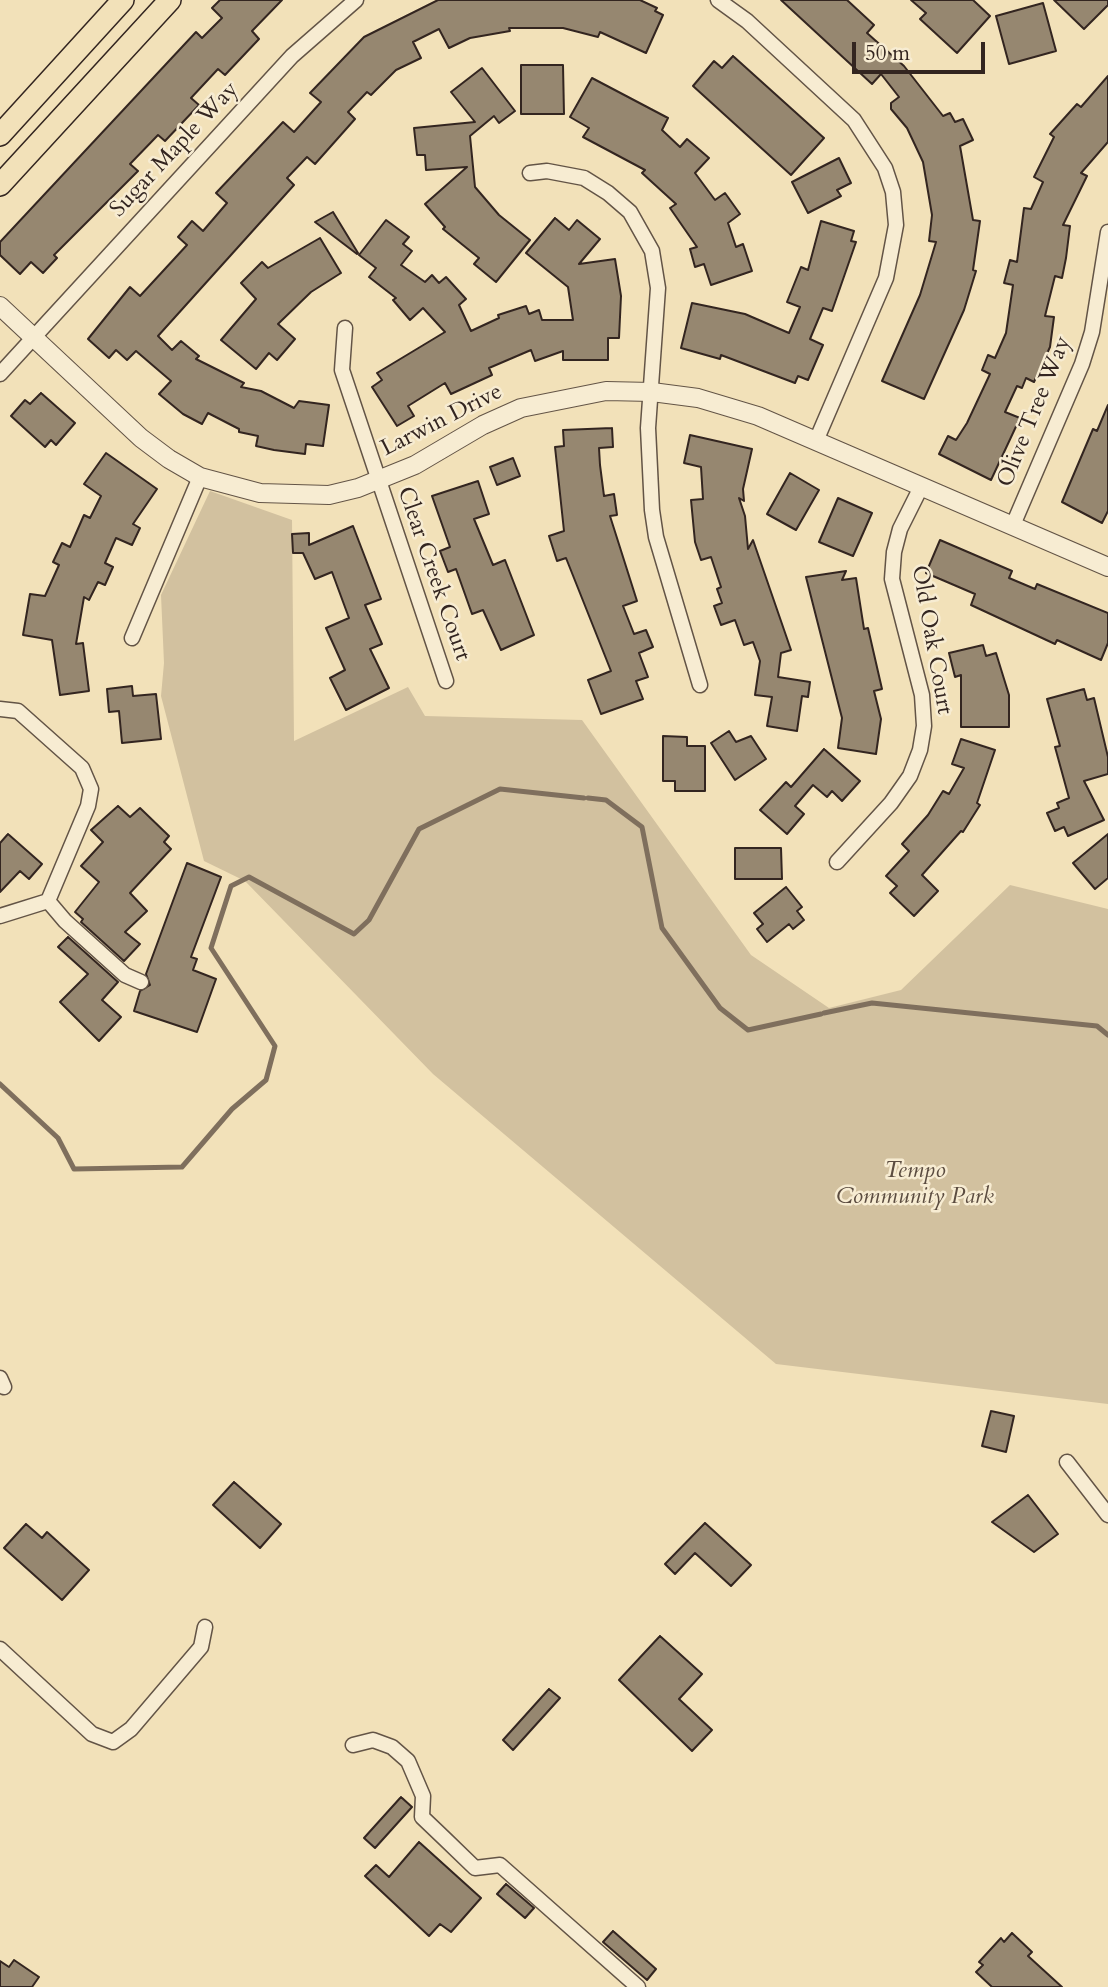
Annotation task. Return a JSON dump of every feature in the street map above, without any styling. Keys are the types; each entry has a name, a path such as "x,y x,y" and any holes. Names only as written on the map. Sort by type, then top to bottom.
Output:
{"main road":[{"path":"0,135 123,0"},
{"path":"0,185 170,0"}],"street":[{"name":"Sugar Maple Way","path":"0,374 292,56 356,0"},
{"path":"718,0 747,21 854,120 886,168 892,192 896,225 886,278 816,441"},
{"path":"530,173 547,171 584,178 608,193 630,212 647,238 657,288 648,474 656,537 700,685"},
{"name":"Olive Tree Way","path":"1013,525 1082,364 1094,320 1108,232"},
{"name":"Larwin Drive","path":"0,306 141,438 200,477 260,493 329,495 377,482 521,408 606,391 652,392 698,398 758,416 1108,567"},
{"name":"Clear Creek Court","path":"345,328 342,370 377,482 446,681"},
{"path":"132,638 200,477"},
{"name":"Old Oak Court","path":"837,862 891,803 910,776 920,750 924,726 922,695 892,579 894,552 900,529 921,487"},
{"path":"0,709 18,711 82,768 91,789 88,806 48,901 0,916"},
{"path":"48,901 125,975 141,982"},
{"path":"1067,1462 1108,1515"},
{"path":"0,1649 92,1734 113,1742 131,1729 201,1647 205,1627"},
{"path":"354,1745 373,1740 392,1747 408,1761 423,1796 422,1816 445,1839 475,1868 499,1865 638,1987"}],"green space":[{"name":"Tempo Community Park","path":"210,491 292,520 294,741 408,687 425,716 582,720 751,955 829,1008 901,990 1010,885 1108,909 1108,1404 776,1364 433,1074 245,881 204,861 161,696 164,663 161,595"}],"building":[{"path":"220,0 282,0 252,31 259,39 225,75 218,69 191,98 199,105 165,141 158,135 130,164 138,171 54,255 57,258 43,273 31,262 20,274 0,255 0,242 196,32 202,38 222,18 212,8"},
{"path":"438,0 640,0 657,8 655,11 663,15 646,53 600,32 598,37 563,28 509,28 510,31 470,38 449,48 439,29 413,42 421,58 396,70 371,95 367,92 348,112 355,119 315,164 307,157 287,178 294,185 158,336 172,350 181,341 199,356 196,359 244,383 241,387 261,391 294,408 299,401 329,405 323,446 306,444 305,454 274,450 256,446 258,436 239,432 239,429 208,413 202,424 183,414 159,394 171,381 136,351 127,360 116,350 109,358 88,339 130,287 140,296 187,245 178,237 192,221 203,231 227,203 216,193 283,122 294,132 321,102 310,93 364,37"},
{"path":"781,0 847,0 874,25 867,33 904,66 943,116 950,113 955,122 963,119 973,140 960,146 973,220 980,221 973,270 976,271 964,310 924,399 882,381 920,295 936,242 929,241 932,215 923,162 907,128 891,109 891,103 899,97 881,74 872,84"},
{"path":"911,0 973,0 990,16 957,53 920,19 926,13"},
{"path":"1054,0 1108,0 1108,5 1084,29"},
{"path":"1043,3 1056,51 1009,64 996,16"},
{"path":"733,56 824,138 791,175 693,86 714,61 722,68"},
{"path":"521,65 563,65 564,114 521,114"},
{"path":"482,68 515,111 499,123 494,116 470,136 475,187 499,215 530,240 496,282 474,264 479,258 443,229 445,227 425,204 467,167 426,170 425,155 417,155 414,128 475,122 451,92"},
{"path":"1108,76 1108,142 1081,173 1087,176 1063,225 1070,226 1066,258 1062,278 1055,276 1045,316 1054,317 1050,347 1034,382 1026,378 1022,388 1017,386 1005,412 1020,418 991,480 939,454 948,436 956,440 967,423 990,374 982,370 988,355 995,358 1006,333 1013,285 1004,283 1010,260 1017,262 1024,208 1031,209 1043,182 1034,177 1054,137 1050,134 1077,104 1081,107"},
{"path":"592,78 668,118 662,130 680,147 687,139 709,158 695,173 715,200 725,193 740,214 728,223 736,247 743,244 752,271 711,285 704,264 695,267 690,249 697,247 670,208 676,204 642,173 645,170 583,137 589,128 570,117"},
{"path":"839,158 851,183 837,190 841,196 808,213 792,182"},
{"path":"333,212 358,253 357,254 315,222"},
{"path":"555,218 569,230 577,220 600,239 579,264 615,259 621,296 619,338 608,338 608,360 563,360 563,351 535,361 531,350 489,368 492,375 451,394 445,383 408,406 414,416 397,426 372,387 382,380 377,373 445,332 423,308 410,320 393,300 396,298 369,277 376,268 359,255 386,220 409,237 403,244 412,251 401,265 425,282 432,275 439,283 446,277 466,299 459,305 471,331 499,318 498,315 526,306 529,314 539,310 542,320 573,320 568,287 526,253"},
{"path":"821,221 854,231 851,241 856,242 832,311 823,308 810,339 823,345 808,380 798,376 795,383 721,355 720,359 681,348 692,303 745,314 789,333 800,307 787,302 801,267 808,270"},
{"path":"320,238 341,273 311,292 278,324 295,339 277,360 269,353 256,369 221,340 256,299 241,283 262,262 268,268"},
{"path":"41,393 75,423 56,445 51,440 45,447 11,416 25,400 30,404"},
{"path":"1108,405 1108,511 1102,523 1062,502 1093,429 1097,431"},
{"path":"612,428 613,447 599,448 604,496 614,494 617,515 610,516 637,601 623,606 634,634 646,630 653,647 639,653 648,677 636,681 643,699 601,714 588,680 611,671 566,558 557,561 549,536 564,531 555,447 564,446 563,430"},
{"path":"690,435 752,449 743,489 744,501 739,498 745,516 748,549 753,540 791,650 781,653 778,677 810,682 808,697 802,696 797,731 767,726 772,697 755,695 760,661 753,642 744,645 735,620 721,625 714,606 722,603 717,589 721,587 711,557 701,560 695,542 691,500 703,499 701,467 684,463"},
{"path":"106,453 157,489 133,524 140,528 132,545 116,538 105,563 113,567 105,585 98,582 89,600 84,597 76,644 83,643 89,691 60,695 52,640 23,635 30,594 45,596 59,565 53,562 62,543 70,547 84,515 90,518 101,496 84,484"},
{"path":"513,458 520,476 497,485 490,467"},
{"path":"790,473 819,490 796,530 767,514"},
{"path":"478,481 489,514 474,519 493,565 505,560 534,635 501,650 483,610 472,614 456,569 448,572 440,551 450,547 432,496"},
{"path":"838,498 872,513 853,556 819,542"},
{"path":"353,526 381,599 365,605 382,644 370,649 389,688 346,710 330,678 345,670 326,628 349,618 332,572 315,579 303,553 293,553 292,534 309,533 309,545"},
{"path":"940,540 1012,571 1009,578 1035,589 1037,584 1108,613 1108,643 1101,660 1057,640 1055,644 971,605 975,594 926,573"},
{"path":"846,571 842,580 856,578 864,629 868,628 882,689 874,691 881,719 876,754 838,748 842,718 806,577"},
{"path":"983,645 986,656 996,653 1009,695 1009,727 961,727 961,675 955,677 949,653"},
{"path":"132,686 133,696 156,694 161,739 122,743 119,711 109,712 107,689"},
{"path":"1084,689 1087,700 1094,698 1108,757 1108,774 1084,781 1104,820 1068,836 1064,827 1055,831 1047,813 1059,808 1057,803 1069,798 1055,747 1060,746 1047,699"},
{"path":"729,731 736,742 751,736 766,759 735,780 711,743"},
{"path":"663,736 687,737 687,746 705,746 705,791 675,791 675,781 663,781"},
{"path":"961,739 995,750 977,803 980,805 963,832 961,831 922,875 938,891 914,916 890,893 897,886 886,876 909,851 902,844 928,815 943,791 949,794 964,768 952,764"},
{"path":"824,749 860,781 842,801 832,791 827,797 813,785 795,806 804,814 787,834 760,810 786,782 791,787"},
{"path":"118,806 130,817 140,808 169,836 164,842 171,849 130,893 147,911 125,932 140,944 124,961 81,922 83,919 75,912 99,882 81,866 103,842 91,830"},
{"path":"8,834 42,864 29,879 20,871 0,892 0,843"},
{"path":"1108,834 1108,878 1095,889 1073,863"},
{"path":"735,848 781,848 782,879 735,879"},
{"path":"187,863 221,877 191,957 197,959 193,970 216,979 197,1032 134,1011 140,991 150,985 146,974"},
{"path":"786,887 802,907 797,911 804,920 793,929 789,924 767,942 757,929 763,924 754,913"},
{"path":"68,937 118,982 102,1000 121,1017 99,1041 60,1002 88,974 58,947"},
{"path":"991,1411 1014,1416 1006,1452 982,1446"},
{"path":"234,1482 281,1524 260,1548 213,1505"},
{"path":"1028,1495 1058,1534 1034,1552 992,1522"},
{"path":"705,1523 751,1565 731,1586 695,1553 675,1574 665,1564"},
{"path":"26,1524 42,1538 47,1532 89,1570 62,1600 4,1548"},
{"path":"660,1636 702,1674 679,1699 712,1730 692,1751 619,1680"},
{"path":"549,1689 560,1698 513,1750 503,1740"},
{"path":"401,1797 412,1807 375,1848 364,1838"},
{"path":"419,1842 481,1898 451,1932 440,1924 429,1936 365,1876 376,1865 389,1877"},
{"path":"506,1884 534,1908 525,1918 497,1894"},
{"path":"613,1931 656,1969 647,1980 603,1942"},
{"path":"1012,1933 1032,1952 1028,1956 1062,1987 992,1987 976,1972 983,1965 979,1962 1001,1938 1004,1942"},
{"path":"14,1960 39,1977 32,1987 0,1987 0,1961 9,1967"}],"waterway":[{"path":"0,1084 58,1138 74,1169 182,1167 232,1109 266,1080 275,1046 211,948 231,886 249,877 354,934 369,920 419,829 500,789 584,798"},
{"path":"588,798 606,800 642,827 662,928 720,1008 748,1030 821,1014"},
{"path":"824,1013 872,1003 1097,1026 1108,1035"}]}
